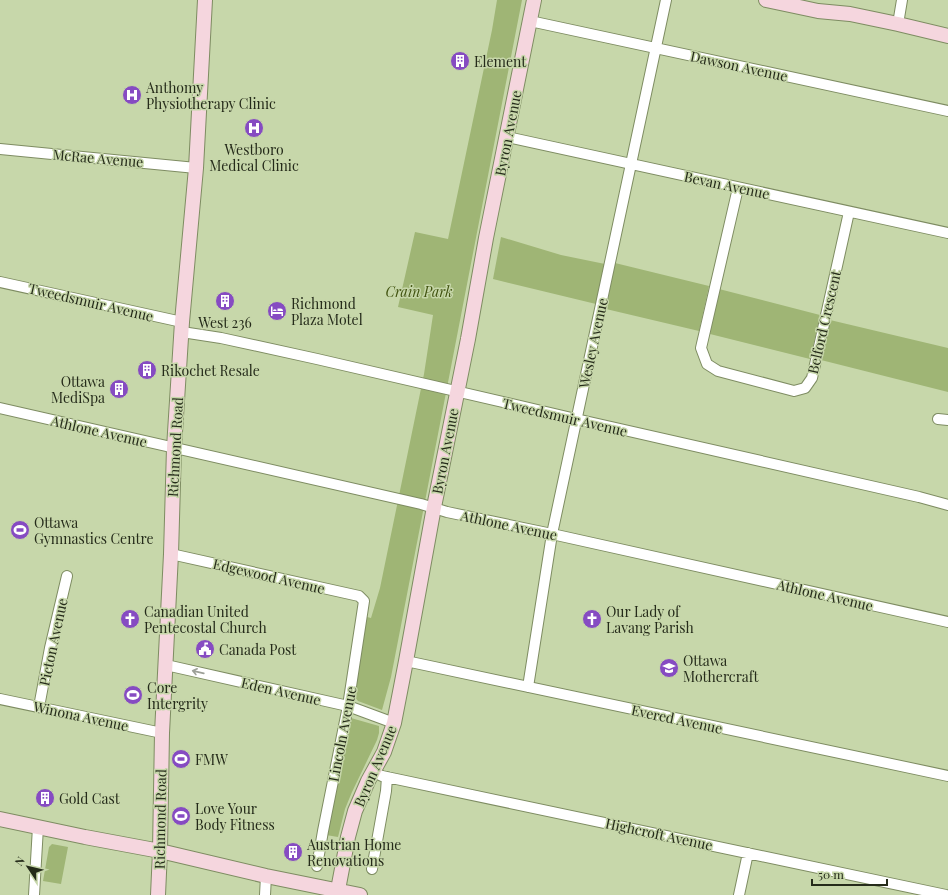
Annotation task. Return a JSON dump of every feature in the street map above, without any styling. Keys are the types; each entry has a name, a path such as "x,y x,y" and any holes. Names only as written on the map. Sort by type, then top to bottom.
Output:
{"main road":[{"name":"Richmond Road","path":"158,895 162,733 171,554 174,448 182,327 196,168 203,0"},
{"name":"Byron Avenue","path":"337,893 348,837 355,811 368,781 384,752 394,723 486,238 534,0"},
{"path":"766,0 783,2 818,11 850,14 948,36"},
{"path":"0,819 160,851 337,893 360,895"}],"street":[{"name":"Wesley Avenue","path":"528,687 552,534 666,0"},
{"path":"898,24 902,0"},
{"name":"Dawson Avenue","path":"530,21 948,111"},
{"name":"Bevan Avenue","path":"507,137 948,233"},
{"name":"McRae Avenue","path":"0,149 196,168"},
{"name":"Belford Crescent","path":"738,188 701,348 708,364 718,371 794,391 805,388 812,378 850,212"},
{"name":"Tweedsmuir Avenue","path":"0,282 221,338 310,357 576,420 904,493 948,505"},
{"name":"Athlone Avenue","path":"0,408 421,504 446,512 948,622"},
{"path":"938,419 948,420"},
{"name":"Edgewood Avenue","path":"171,554 359,596 364,601"},
{"name":"Picton Avenue","path":"39,707 50,648 67,576"},
{"name":"Lincoln Avenue","path":"317,866 348,706 364,601"},
{"name":"Evered Avenue","path":"406,661 948,776"},
{"name":"Eden Avenue","path":"166,665 348,706 394,723"},
{"name":"Winona Avenue","path":"0,699 162,733"},
{"name":"Highcroft Avenue","path":"373,772 402,780 946,895"},
{"path":"372,869 386,791 387,776"},
{"path":"34,895 38,827"},
{"path":"740,895 748,853"},
{"path":"265,895 266,876"}],"green space":[{"name":"Crain Park","path":"497,0 522,0 391,677 382,710 358,701 355,697 363,616 371,618 380,588 424,374 433,315 398,307 415,232 448,239"},
{"path":"501,237 561,255 605,264 596,304 493,279"},
{"path":"615,263 709,286 699,331 606,309"},
{"path":"719,289 820,315 810,359 710,334"},
{"path":"830,320 948,348 948,392 821,360"},
{"path":"351,718 379,726 379,733 345,809 338,837 326,835"},
{"path":"52,844 68,847 61,884 43,881 49,847"}],"place":[{"name":"Element","path":"460,61"},
{"name":"Anthomy Physiotherapy Clinic","path":"132,95"},
{"name":"Westboro Medical Clinic","path":"254,128"},
{"name":"West 236","path":"225,301"},
{"name":"Richmond Plaza Motel","path":"277,311"},
{"name":"Rikochet Resale","path":"147,370"},
{"name":"Ottawa MediSpa","path":"119,389"},
{"name":"Ottawa Gymnastics Centre","path":"20,530"},
{"name":"Canadian United Pentecostal Church","path":"130,619"},
{"name":"Our Lady of Lavang Parish","path":"592,619"},
{"name":"Canada Post","path":"205,649"},
{"name":"Ottawa Mothercraft","path":"669,668"},
{"name":"Core Intergrity","path":"133,695"},
{"name":"FMW","path":"181,759"},
{"name":"Gold Cast","path":"45,798"},
{"name":"Love Your Body Fitness","path":"181,816"},
{"name":"Austrian Home Renovations","path":"293,852"}]}
